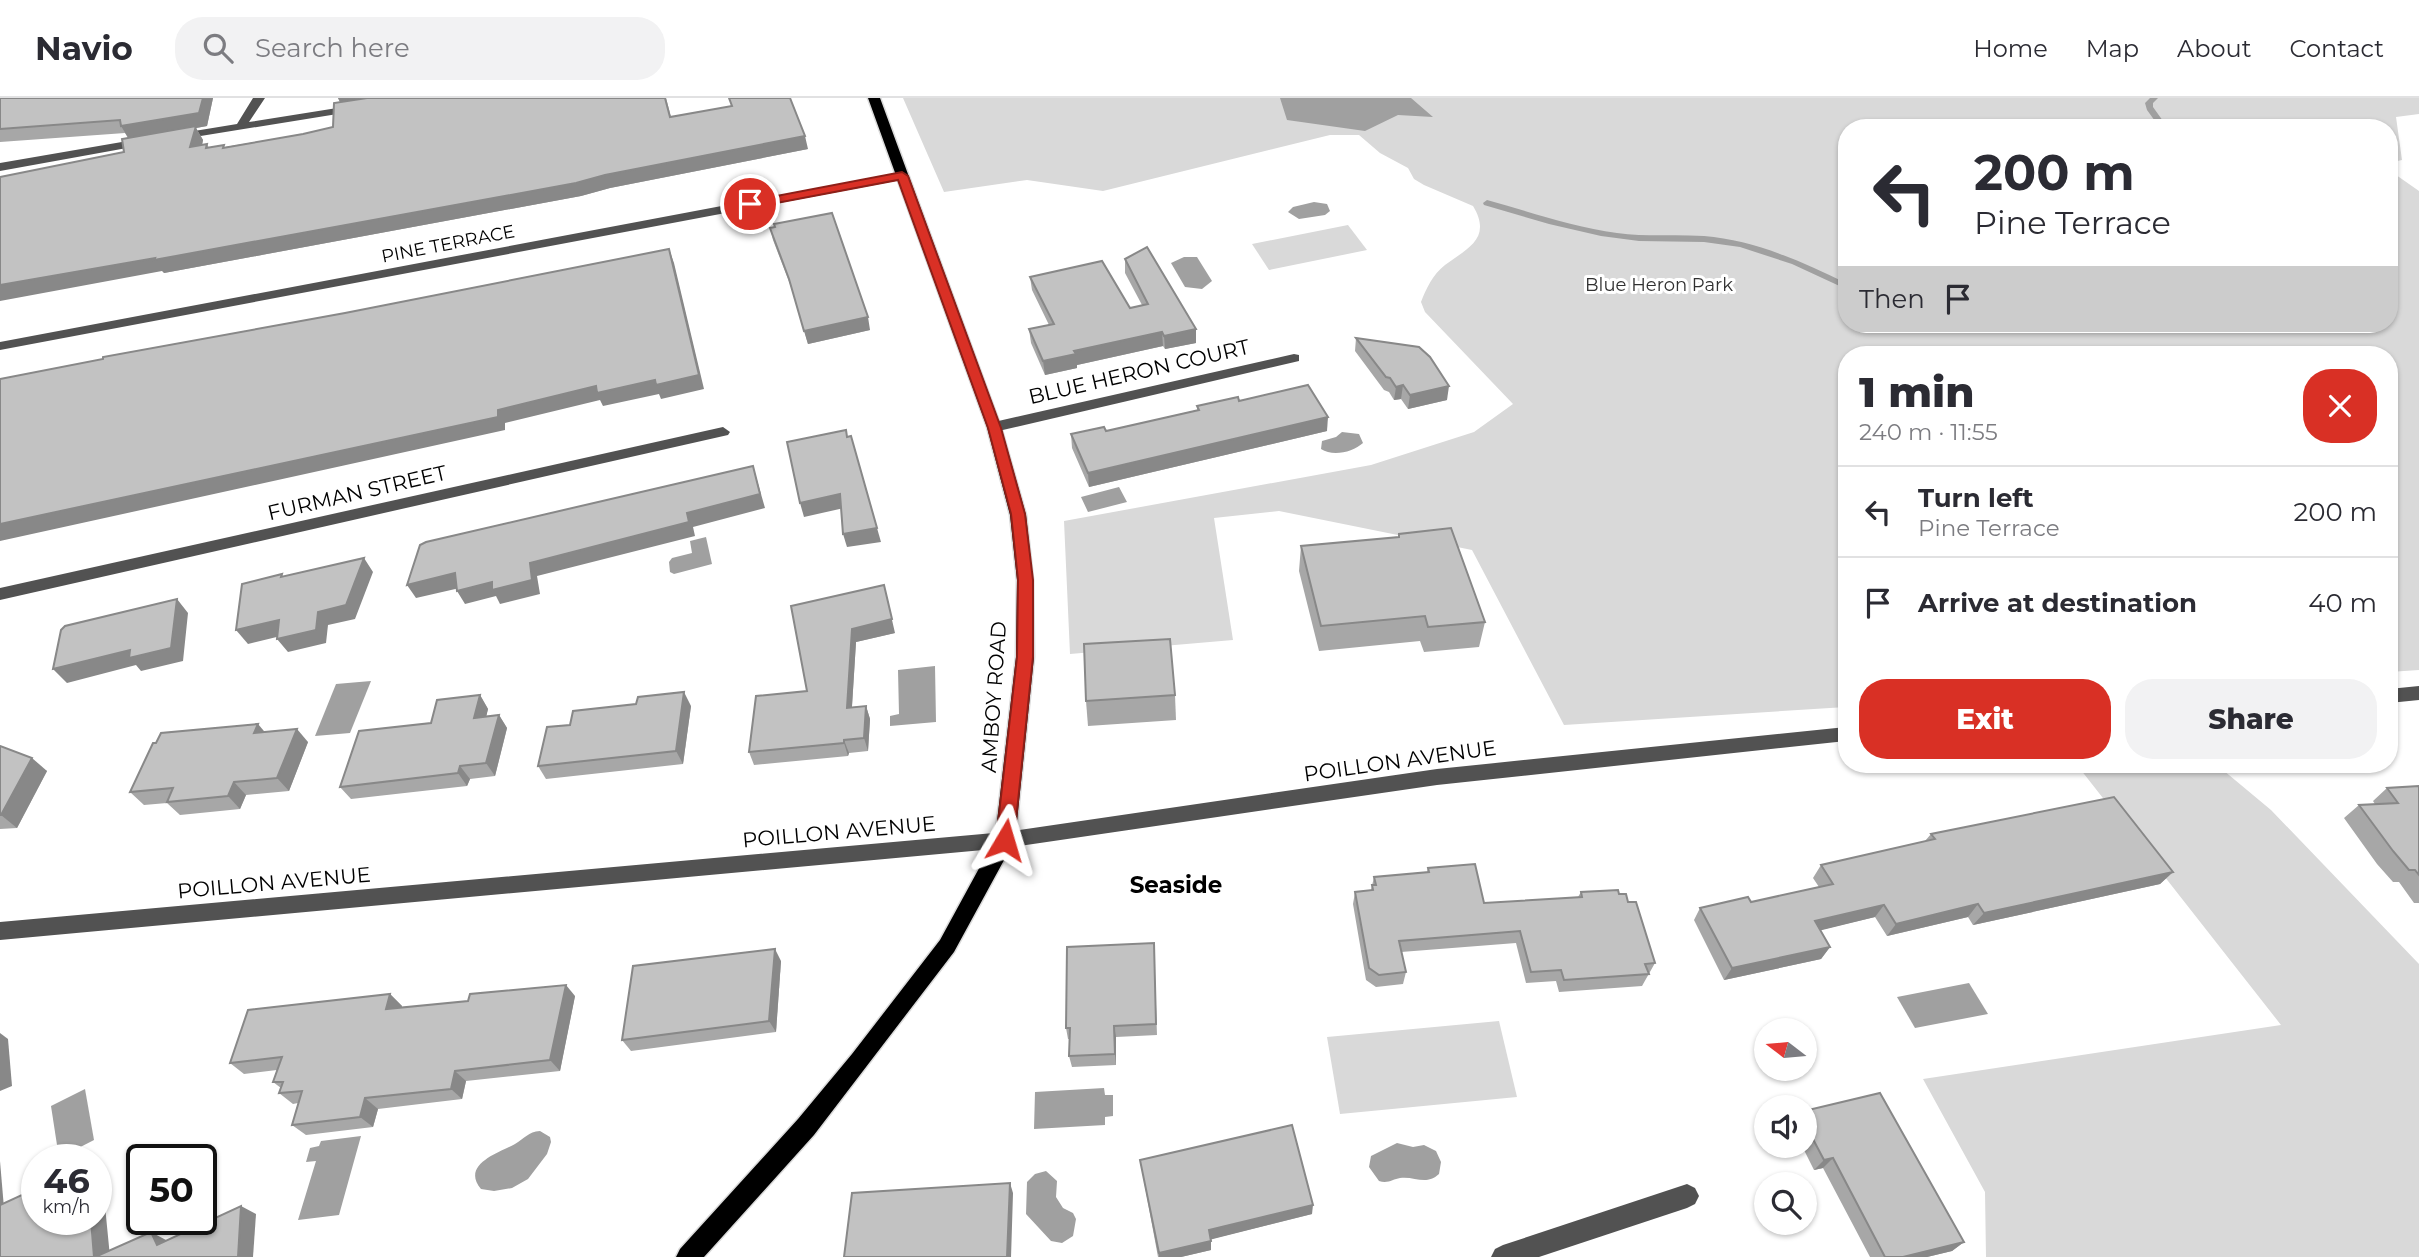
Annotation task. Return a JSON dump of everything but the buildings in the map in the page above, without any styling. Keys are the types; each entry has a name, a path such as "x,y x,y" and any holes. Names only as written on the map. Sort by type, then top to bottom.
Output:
{"main road":[{"name":"AMBOY ROAD","path":"688,1257 806,1127 868,1051 947,946 1005,840 1025,657 1025,580 1018,514 994,428 874,98"}],"street":[{"path":"242,126 259,98"},
{"path":"0,167 363,107"},
{"name":"PINE TERRACE","path":"0,346 902,176"},
{"name":"BLUE HERON COURT","path":"994,428 1294,358"},
{"name":"FURMAN STREET","path":"0,594 723,432"},
{"path":"2398,695 2419,694"},
{"name":"POILLON AVENUE","path":"0,931 1005,840 1437,777 1838,735"},
{"path":"1503,1257 1687,1196"}],"green space":[{"name":"Blue Heron Park","path":"903,98 2419,98 2419,114 2396,119 1838,119 1838,333 2398,333 2398,176 2419,191 2419,670 2398,671 2398,346 1838,346 1838,708 1564,725 1472,550 1279,511 1214,518 1233,640 1070,654 1064,521 1371,465 1474,432 1513,404 1425,312 1421,302 1437,273 1474,242 1480,227 1478,217 1473,206 1414,179 1408,168 1380,153 1359,135 1330,135 1103,191 1027,180 944,192"},
{"name":"Blue Heron Park","path":"2398,131 2402,160 2398,161"},
{"path":"1348,225 1367,250 1269,270 1252,244"},
{"path":"2083,773 2227,773 2271,810 2419,964 2419,1257 1986,1257 1985,1192 1923,1079 2281,1025"},
{"path":"1499,1021 1517,1097 1340,1114 1327,1037"}],"shaded area":[{"path":"1280,98 1411,98 1433,117 1398,115 1365,131 1287,120"},
{"path":"1314,202 1327,204 1330,211 1325,215 1299,219 1288,212 1293,207"},
{"path":"1184,257 1197,257 1212,281 1202,289 1185,287 1171,263"},
{"path":"1342,432 1359,434 1363,443 1343,452 1331,453 1321,449 1322,441"},
{"path":"1119,487 1127,502 1088,512 1081,497"},
{"path":"706,537 712,564 674,574 670,572 669,562 672,558 692,553 690,541"},
{"path":"935,666 936,722 890,726 890,716 899,714 898,670"},
{"path":"371,681 350,733 315,736 336,684"},
{"path":"1969,983 1988,1014 1915,1028 1897,997"},
{"path":"1104,1088 1105,1095 1113,1095 1113,1116 1105,1117 1105,1125 1034,1129 1035,1092"},
{"path":"85,1089 94,1140 86,1144 57,1144 51,1106"},
{"path":"540,1131 550,1137 551,1142 547,1154 528,1179 512,1188 494,1191 481,1189 475,1173 485,1160 529,1134"},
{"path":"361,1136 339,1215 298,1220 316,1161 306,1162 310,1148 319,1146 321,1141"},
{"path":"1397,1143 1413,1147 1424,1145 1436,1151 1441,1162 1439,1174 1425,1180 1405,1178 1379,1181 1369,1167 1371,1156"},
{"path":"1046,1171 1057,1181 1056,1197 1063,1208 1073,1213 1076,1219 1073,1236 1062,1243 1051,1241 1026,1214 1027,1182 1035,1174"}],"waterway":[{"path":"2154,98 2149,103 2158,119"},
{"path":"1487,203 1552,222 1618,236 1704,239 1741,245 1795,263 1838,282"}],"district":[{"name":"Seaside","path":"1176,885"}],"route":[{"path":"750,204 902,176 994,428 1018,514 1025,580 1025,657 1005,840"}]}
